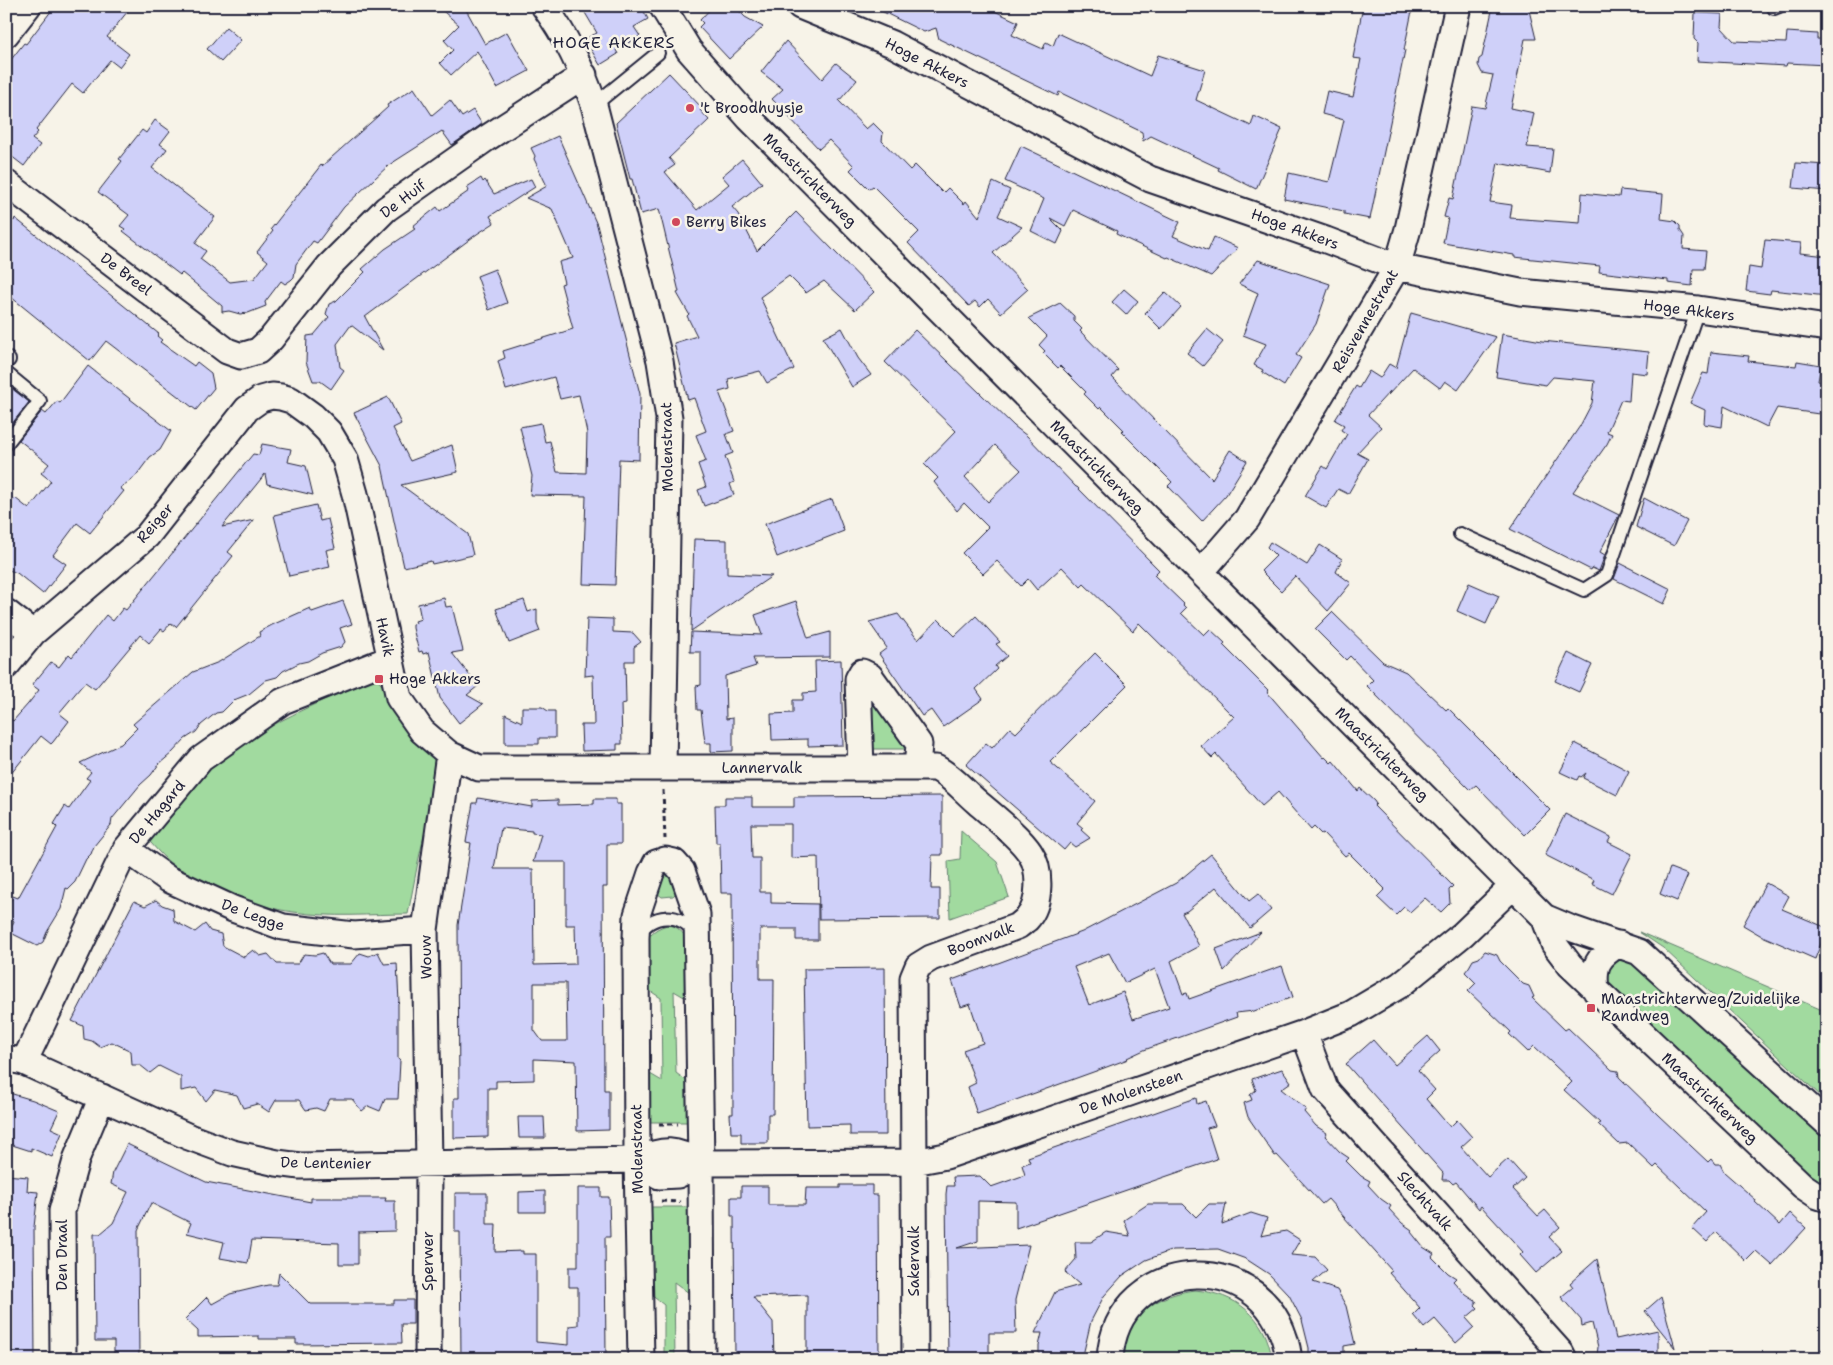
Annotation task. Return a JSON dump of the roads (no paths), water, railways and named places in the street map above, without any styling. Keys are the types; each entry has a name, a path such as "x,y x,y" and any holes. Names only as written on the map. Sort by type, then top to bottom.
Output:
{"street":[{"path":"6,34 28,6"},
{"name":"Molenstraat","path":"544,6 558,26 584,75 594,104 660,361 666,395 669,418 663,768"},
{"name":"Maastrichterweg","path":"662,6 689,50 749,118 1544,917 1639,952 1827,1124"},
{"name":"Hoge Akkers","path":"800,6 892,44 1150,179 1398,267 1520,292 1698,309 1827,328"},
{"name":"Reisvennestraat","path":"1201,572 1247,519 1398,267 1458,6"},
{"name":"De Huif","path":"250,355 258,351 271,339 328,266 386,209 487,138 584,75"},
{"name":"De Breel","path":"6,183 227,351 241,356 250,355"},
{"name":"Havik","path":"261,399 272,396 291,400 313,416 329,432 345,459 355,494 389,659 399,698 422,731 450,754 479,768 663,768"},
{"name":"Reiger","path":"6,666 33,633 146,536 248,409 261,399"},
{"path":"6,612 33,633"},
{"name":"De Hagard","path":"15,1060 126,848 202,759 283,701 389,659"},
{"path":"861,768 858,679 862,672 870,676 919,744 917,768"},
{"name":"Wouw","path":"429,1162 425,930 450,754"},
{"name":"Lannervalk","path":"663,768 917,768"},
{"name":"Boomvalk","path":"914,1162 914,978 918,966 931,958 1018,926 1028,918 1035,904 1038,892 1035,866 1030,853 1004,826 949,776 936,768 917,768"},
{"name":"De Legge","path":"126,848 168,878 233,909 283,927 354,935 425,930"},
{"name":"Molenstraat","path":"641,1359 637,1160 636,938 637,915 656,863 665,860 674,862 682,871 697,914 698,941"},
{"name":"De Molensteen","path":"701,1163 914,1162 946,1156 1351,1014 1400,985 1464,934 1513,886"},
{"name":"Maastrichterweg","path":"1544,917 1554,944 1570,965 1803,1186 1827,1200"},
{"path":"698,941 702,1202 702,1359"},
{"path":"1596,991 1594,974 1600,958 1619,944"},
{"name":"Slechtvalk","path":"1304,1032 1325,1089 1554,1345 1564,1359"},
{"name":"De Lentenier","path":"15,1060 189,1137 232,1153 277,1163 300,1166 429,1162 637,1160 656,1152 678,1152 701,1163"},
{"name":"Den Draal","path":"63,1359 62,1211 77,1157 102,1097"},
{"name":"Sperwer","path":"428,1359 429,1162"},
{"name":"Sakervalk","path":"914,1162 915,1359"},
{"path":"1110,1359 1114,1336 1120,1321 1140,1297 1153,1287 1167,1280 1198,1274 1231,1280 1260,1298 1272,1311 1280,1325 1286,1341 1289,1359"}],"lane":[{"path":"594,104 658,53"},
{"path":"1460,534 1584,590 1607,575 1698,309"},
{"path":"6,373 40,401 6,444"},
{"path":"636,938 639,932 650,922 670,917 677,918 688,924 698,941"}],"place":[{"name":"'t Broodhuysje","path":"690,108"},
{"name":"Berry Bikes","path":"676,222"},
{"name":"Hoge Akkers","path":"379,679"},
{"name":"Maastrichterweg/Zuidelijke Randweg","path":"1591,1008"}],"district":[{"name":"HOGE AKKERS","path":"614,42"}]}
